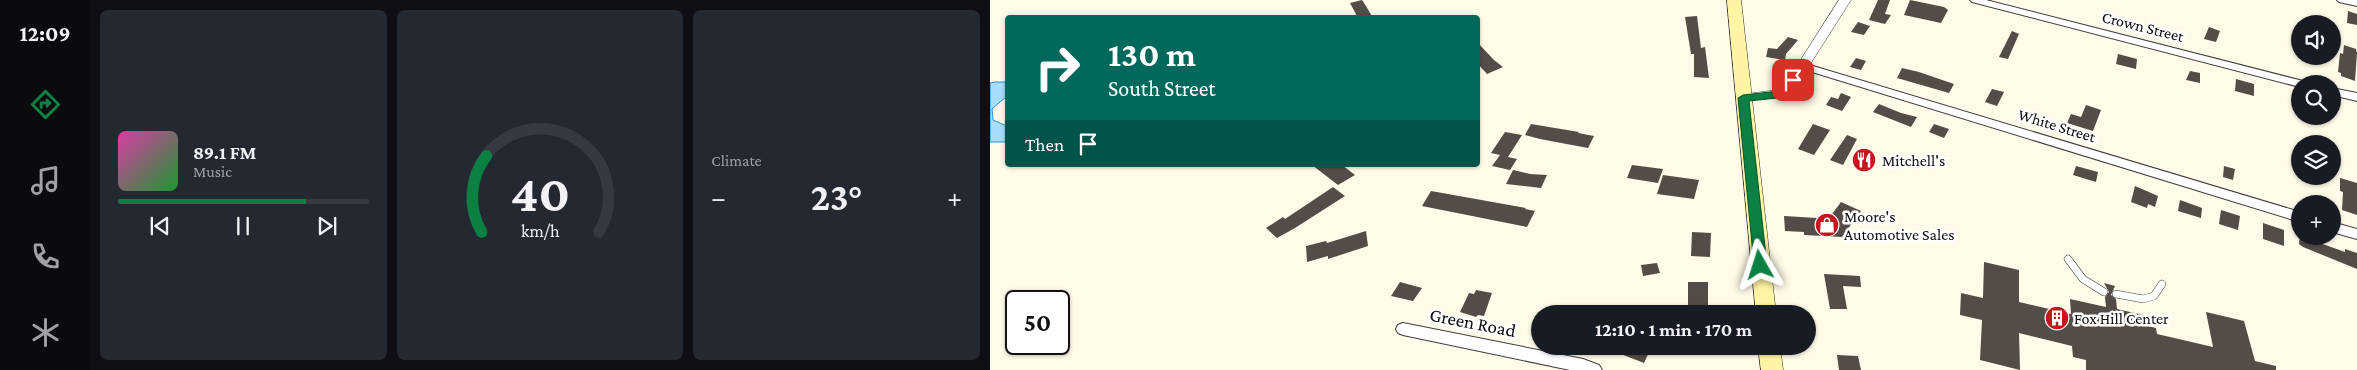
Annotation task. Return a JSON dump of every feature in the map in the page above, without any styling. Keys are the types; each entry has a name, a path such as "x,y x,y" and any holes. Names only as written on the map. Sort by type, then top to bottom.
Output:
{"main road":[{"path":"1734,0 1765,305"},
{"path":"1771,355 1772,370"}],"street":[{"path":"1743,98 1782,94 1803,66 1845,0"},
{"name":"Crown Street","path":"1975,0 2291,81"},
{"path":"2342,0 2357,3"},
{"name":"White Street","path":"1803,66 2291,214"},
{"path":"2341,94 2357,98"},
{"path":"2341,230 2357,234"},
{"name":"Green Road","path":"1403,329 1504,348 1594,370"}],"lane":[{"path":"2068,259 2079,277 2096,289 2104,292"},
{"path":"2116,294 2143,299 2154,296 2162,284"}],"water":[{"path":"1005,82 1005,98 992,109 993,120 1005,125 1005,142 990,142 990,83"}],"building":[{"path":"1362,0 1371,15 1356,15 1350,3"},
{"path":"1878,0 1890,0 1885,14 1891,15 1885,24 1869,20"},
{"path":"1910,0 1944,7 1948,10 1941,23 1904,15"},
{"path":"2348,11 2357,14 2357,25 2347,23"},
{"path":"1697,16 1701,48 1705,47 1709,78 1694,77 1694,54 1691,54 1685,17"},
{"path":"1858,22 1870,26 1864,35 1851,32"},
{"path":"2209,27 2220,31 2216,42 2204,39"},
{"path":"2012,31 2019,34 2008,59 1999,57"},
{"path":"1788,37 1798,40 1786,54 1785,60 1766,57 1768,48 1777,49"},
{"path":"1480,45 1503,67 1487,74 1480,66"},
{"path":"2344,45 2356,49 2355,81 2341,76 2341,73 2338,72 2339,65 2341,65 2341,53 2343,54"},
{"path":"2118,54 2137,59 2136,69 2116,64"},
{"path":"1856,58 1866,61 1861,70 1850,67"},
{"path":"1902,68 1954,84 1949,93 1897,78"},
{"path":"2190,71 2200,73 2200,83 2186,80"},
{"path":"2236,79 2254,84 2254,96 2235,91"},
{"path":"1992,89 2004,92 1997,106 1985,102"},
{"path":"1841,93 1851,97 1842,111 1826,105 1831,97 1838,99"},
{"path":"1879,104 1917,117 1911,127 1873,112"},
{"path":"2086,105 2101,110 2093,131 2067,123 2071,114 2081,117"},
{"path":"1531,124 1594,136 1588,148 1540,139 1525,135"},
{"path":"1813,124 1830,130 1814,155 1798,149"},
{"path":"1934,124 1949,129 1944,138 1929,132"},
{"path":"1505,132 1522,135 1508,157 1517,159 1510,170 1492,166 1500,155 1491,153"},
{"path":"1847,135 1857,139 1843,165 1830,160"},
{"path":"1632,165 1663,169 1658,183 1627,178"},
{"path":"2076,166 2098,172 2096,182 2073,175"},
{"path":"2224,166 2235,169 2233,180 2223,177"},
{"path":"1315,167 1345,167 1355,175 1338,185"},
{"path":"1513,170 1547,175 1541,188 1506,184"},
{"path":"1663,175 1699,180 1694,199 1657,194"},
{"path":"2341,178 2357,183 2357,215 2342,210 2343,192 2340,191"},
{"path":"2135,186 2158,196 2155,207 2148,204 2147,208 2131,202"},
{"path":"1333,187 1345,196 1295,228 1277,238 1266,228 1283,217 1285,219"},
{"path":"1431,191 1535,211 1527,227 1422,206"},
{"path":"2180,200 2202,208 2201,218 2178,211"},
{"path":"1841,202 1861,211 1842,237 1804,235 1804,232 1785,231 1784,216 1817,218 1821,229"},
{"path":"2221,210 2240,216 2238,230 2219,224"},
{"path":"2263,223 2284,230 2284,246 2263,239"},
{"path":"1366,231 1368,246 1328,259 1328,256 1307,262 1306,246 1326,241 1327,243"},
{"path":"1692,232 1711,233 1710,257 1691,256"},
{"path":"2300,245 2325,245 2345,252 2345,249 2357,253 2357,269"},
{"name":"Fox Hill Center","path":"1984,262 2019,270 2019,302 2071,314 2070,299 2106,307 2105,297 2109,292 2104,283 2115,286 2111,295 2116,299 2117,309 2143,315 2144,325 2156,328 2157,334 2213,347 2206,312 2244,321 2255,361 2276,366 2276,370 2086,370 2086,360 2073,357 2072,346 2019,333 2020,370 1980,360 1982,320 1960,315 1961,293 1983,298"},
{"path":"1657,263 1660,273 1643,276 1641,265"},
{"path":"1824,274 1860,276 1861,287 1843,286 1847,309 1830,309"},
{"path":"1400,282 1422,288 1413,301 1391,296"},
{"path":"1688,282 1708,282 1708,305 1688,305"},
{"path":"1476,290 1492,293 1484,316 1478,315 1476,317 1460,312 1469,293 1474,294"},
{"path":"1623,355 1648,355 1644,363"},
{"path":"1837,355 1858,356 1861,370 1839,370"}],"place":[{"name":"Mitchell's","path":"1864,160"},
{"name":"Moore's Automotive Sales","path":"1827,225"},
{"name":"Fox Hill Center","path":"2057,318"}],"route":[{"path":"1760,265 1752,170 1743,98 1769,97 1782,94 1793,80"}]}
